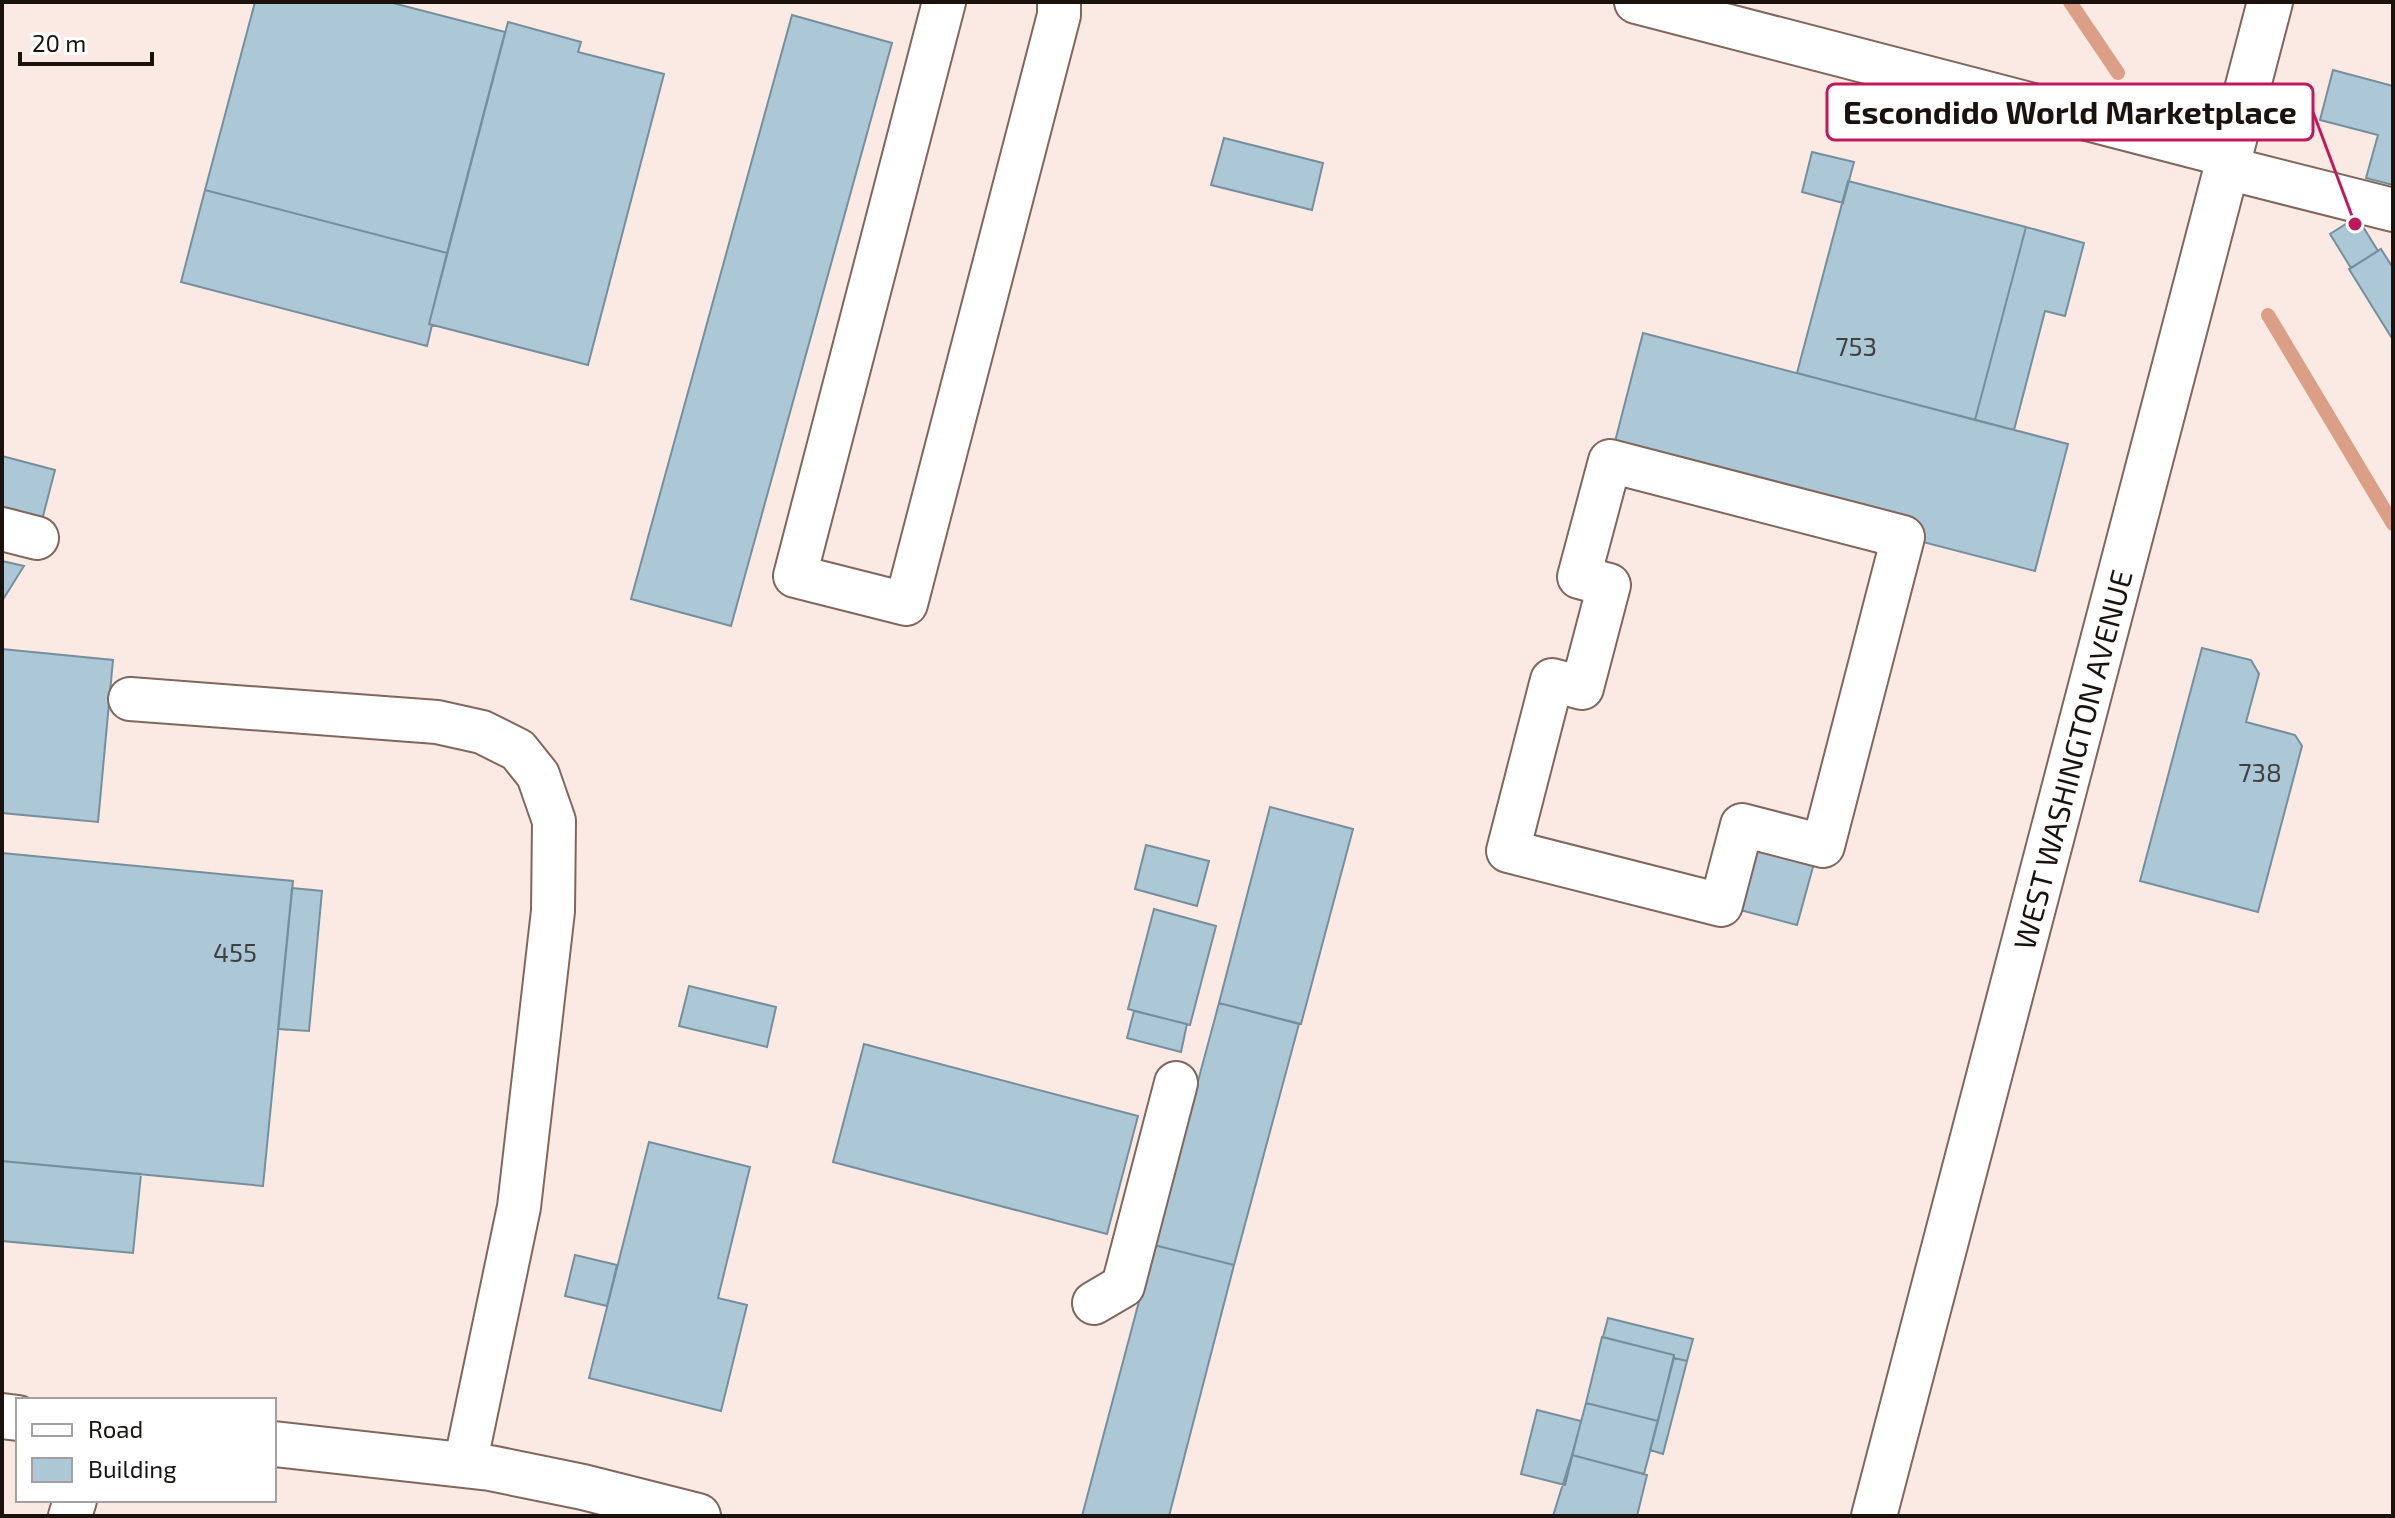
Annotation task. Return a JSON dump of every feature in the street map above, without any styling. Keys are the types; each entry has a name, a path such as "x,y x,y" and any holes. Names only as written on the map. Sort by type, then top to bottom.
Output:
{"main road":[{"name":"WEST WASHINGTON AVENUE","path":"1874,1516 2270,2"},
{"path":"276,1444 465,1465 583,1487 698,1516"}],"street":[{"path":"944,2 795,576 906,604 1055,30 1059,2"},
{"path":"1636,2 2228,162 2393,210"},
{"path":"1610,461 1903,537 1823,846 1742,825 1721,905 1508,851 1552,680 1582,688 1609,585 1579,577 1610,461"},
{"path":"130,699 437,722 482,732 518,750 538,775 554,821 553,911 519,1207 465,1465"},
{"path":"1094,1303 1123,1286 1176,1083"}],"building":[{"path":"255,2 389,2 505,32 447,253 205,190"},
{"path":"792,15 892,43 731,626 631,599"},
{"path":"508,22 581,42 578,52 664,74 588,365 429,324"},
{"path":"2333,70 2393,86 2393,185 2366,178 2378,135 2320,120"},
{"path":"1224,138 1323,163 1312,210 1211,185"},
{"path":"1812,152 1854,162 1843,203 1802,192"},
{"path":"1848,181 2026,227 1975,420 1797,373"},
{"path":"205,190 447,253 429,324 432,325 427,346 181,282"},
{"path":"2357,217 2378,251 2351,268 2330,234"},
{"path":"2026,227 2084,243 2065,316 2045,311 2014,430 1975,420"},
{"path":"2381,249 2393,268 2393,340 2349,269"},
{"path":"1643,333 2068,444 2035,571 1610,461"},
{"path":"2,456 55,470 42,520 2,510"},
{"path":"2,561 24,566 2,601"},
{"path":"2202,648 2251,660 2259,674 2246,722 2295,735 2302,746 2258,912 2140,881"},
{"path":"2,649 113,660 98,822 2,813"},
{"path":"1270,807 1353,829 1301,1024 1219,1003"},
{"path":"1742,825 1819,845 1797,925 1721,905"},
{"path":"1146,845 1209,861 1197,906 1135,889"},
{"path":"2,853 293,881 263,1186 2,1161"},
{"path":"292,888 322,891 309,1031 278,1029"},
{"path":"1154,909 1216,926 1190,1025 1128,1009"},
{"path":"689,986 776,1007 767,1047 679,1026"},
{"path":"1219,1003 1299,1024 1234,1265 1154,1245"},
{"path":"1134,1011 1187,1024 1181,1052 1127,1038"},
{"path":"864,1044 1138,1116 1107,1234 833,1162"},
{"path":"649,1142 750,1167 718,1298 747,1305 721,1411 589,1378"},
{"path":"2,1161 141,1174 133,1253 2,1241"},
{"path":"1154,1245 1234,1265 1169,1516 1082,1516"},
{"path":"575,1255 617,1265 607,1306 565,1296"},
{"path":"1608,1318 1693,1339 1687,1361 1603,1337"},
{"path":"1602,1337 1674,1355 1658,1421 1586,1403"},
{"path":"1674,1358 1687,1361 1663,1454 1650,1450"},
{"path":"1586,1403 1658,1421 1644,1474 1572,1455"},
{"path":"1537,1410 1581,1421 1565,1485 1521,1474"},
{"path":"1572,1455 1647,1475 1637,1516 1553,1516"}],"waterway":[{"path":"2070,2 2118,73"},
{"path":"2268,315 2393,524"}],"place":[{"name":"Escondido World Marketplace","path":"2355,224"}]}
